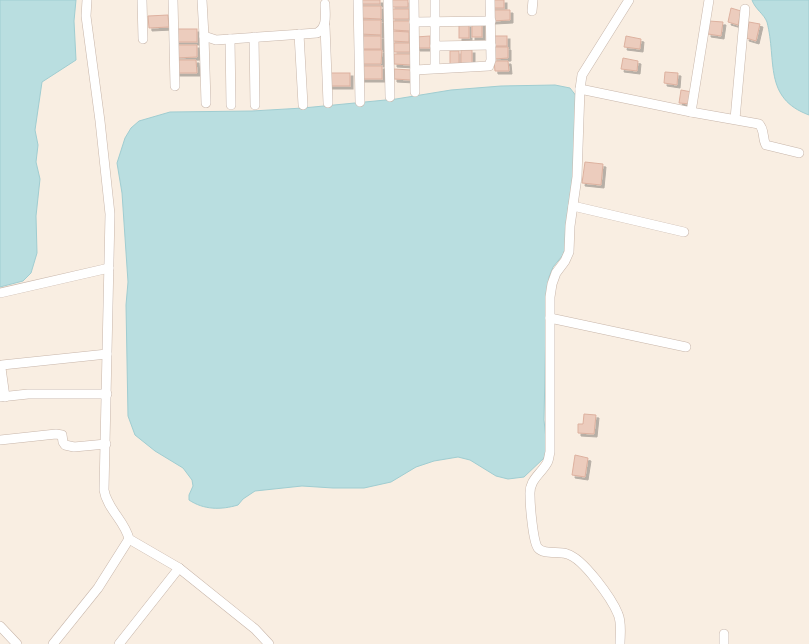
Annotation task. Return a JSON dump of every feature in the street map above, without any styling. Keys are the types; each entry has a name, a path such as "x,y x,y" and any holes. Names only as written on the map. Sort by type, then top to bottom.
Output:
{"street":[{"path":"53,644 98,588 129,539 128,533 110,508 105,496 110,214 86,16 87,0"},
{"path":"142,0 143,39"},
{"path":"173,0 175,86"},
{"path":"202,0 206,103"},
{"path":"358,0 360,102"},
{"path":"388,0 390,97"},
{"path":"414,0 415,92"},
{"path":"434,0 435,68"},
{"path":"415,70 488,66 491,63 490,0"},
{"path":"532,11 533,0"},
{"path":"620,644 619,615 584,564 576,557 566,553 542,551 537,547 534,540 530,495 531,485 548,462 550,452 550,318 552,284 569,252 570,226 579,153 582,75 629,0"},
{"path":"691,112 709,0"},
{"path":"324,4 328,103"},
{"path":"735,119 745,9"},
{"path":"414,22 490,21"},
{"path":"204,36 216,40 317,33 325,26"},
{"path":"299,34 302,105"},
{"path":"254,37 256,105"},
{"path":"230,39 231,105"},
{"path":"435,46 491,45"},
{"path":"580,89 759,124 762,126 766,144 799,153"},
{"path":"573,206 684,232"},
{"path":"0,293 109,268"},
{"path":"550,318 686,347"},
{"path":"107,394 28,394 2,397 1,368 2,365 108,354"},
{"path":"0,440 56,434 62,436 63,442 68,446 106,444"},
{"path":"129,539 179,568 270,644"},
{"path":"119,644 179,568"},
{"path":"0,626 17,644"},
{"path":"724,634 724,644"}],"water":[{"path":"0,0 76,0 74,21 76,60 42,82 35,130 38,145 36,162 40,179 36,216 37,253 31,273 23,281 0,287"},
{"path":"752,0 809,0 809,115 794,108 784,99 778,88 774,77 767,22"},
{"path":"555,85 570,88 577,97 575,167 566,246 563,255 553,267 549,277 544,420 547,449 544,458 524,477 508,479 496,476 470,460 458,457 434,461 416,467 391,482 364,488 302,486 255,491 238,505 225,508 201,506 189,500 193,486 192,480 183,468 155,451 135,435 128,416 126,305 128,282 122,193 117,163 125,138 131,128 139,121 170,112 303,108 396,99 451,90 501,86"}],"building":[{"path":"360,0 380,0 380,4 360,4"},
{"path":"392,0 408,0 408,7 392,7"},
{"path":"492,0 504,0 504,8 492,8"},
{"path":"359,6 381,6 381,19 359,18"},
{"path":"731,8 741,11 738,25 728,22"},
{"path":"392,9 409,9 409,19 392,19"},
{"path":"492,10 510,10 510,20 492,21"},
{"path":"168,15 169,27 149,28 148,16"},
{"path":"360,20 381,20 381,35 360,34"},
{"path":"393,21 410,21 410,31 393,30"},
{"path":"709,21 723,22 721,36 708,34"},
{"path":"749,22 760,24 756,41 746,38"},
{"path":"472,23 482,23 482,37 472,37"},
{"path":"459,24 469,24 469,38 459,38"},
{"path":"176,29 197,29 197,42 176,42"},
{"path":"392,31 409,32 409,42 392,41"},
{"path":"360,36 381,36 381,49 360,49"},
{"path":"430,36 430,48 417,48 416,37"},
{"path":"493,36 507,36 507,46 493,46"},
{"path":"626,36 641,39 640,49 624,47"},
{"path":"394,43 410,43 410,52 394,52"},
{"path":"175,45 197,45 197,57 175,58"},
{"path":"493,47 508,47 508,58 494,59"},
{"path":"361,50 382,50 381,64 361,64"},
{"path":"461,50 472,50 472,65 461,65"},
{"path":"450,51 459,51 459,65 450,65"},
{"path":"394,54 411,54 411,65 394,64"},
{"path":"623,58 638,61 637,71 621,69"},
{"path":"175,60 196,60 197,73 175,73"},
{"path":"494,61 508,61 509,71 495,71"},
{"path":"361,66 382,66 382,79 361,79"},
{"path":"394,69 411,70 411,80 394,79"},
{"path":"665,72 678,73 677,85 664,83"},
{"path":"328,73 350,73 350,86 328,86"},
{"path":"681,90 692,92 691,104 679,103"},
{"path":"585,162 603,164 601,185 582,183"},
{"path":"584,414 596,415 594,434 578,433 578,424 583,424"},
{"path":"575,455 588,458 585,477 572,475"}]}
